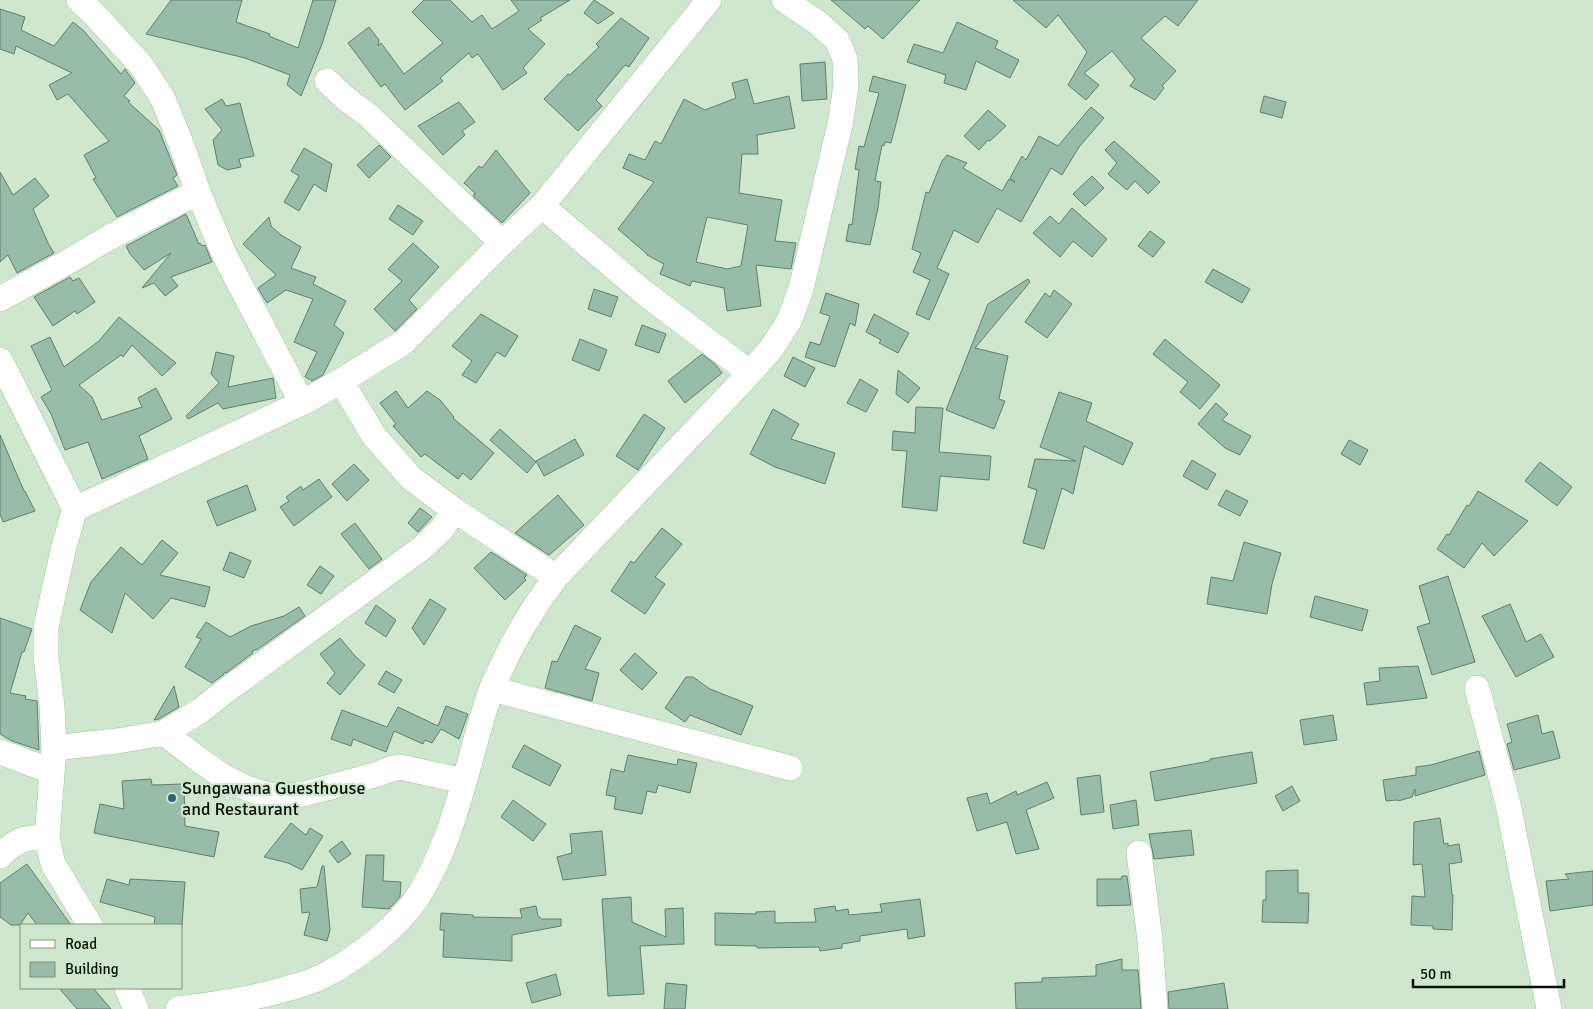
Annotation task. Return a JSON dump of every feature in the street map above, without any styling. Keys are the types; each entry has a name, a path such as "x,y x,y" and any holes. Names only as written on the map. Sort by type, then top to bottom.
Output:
{"street":[{"path":"79,0 141,65 163,99 224,254 302,403"},
{"path":"75,509 302,403 342,382 404,342 502,243 542,206 709,0"},
{"path":"178,1009 264,996 324,976 363,952 393,925 416,898 431,872 445,839 492,689 517,635 540,598 556,577 750,373 771,349 788,321 801,289 841,120 846,85 844,59 837,40 818,23 784,0"},
{"path":"326,81 368,115 502,243"},
{"path":"0,299 110,237 198,192"},
{"path":"542,206 642,291 750,373"},
{"path":"0,360 75,509 64,546 46,627 46,657 52,706 52,759 47,838 53,864 89,924"},
{"path":"342,382 374,436 411,478 454,510 556,577"},
{"path":"0,752 52,759 117,741 164,734 200,711 422,548 442,529 454,510"},
{"path":"1476,688 1508,804 1549,1009"},
{"path":"492,689 790,768"},
{"path":"164,734 226,778 246,788 271,796 317,790 400,767 464,781"},
{"path":"0,856 25,839 47,838"},
{"path":"1139,853 1150,940 1155,1009"},
{"path":"127,989 136,1009"}],"building":[{"path":"171,0 242,0 236,22 270,34 269,36 298,48 313,0 336,0 322,44 301,96 287,85 290,75 245,58 146,34"},
{"path":"424,0 450,0 472,22 482,15 492,29 519,11 511,0 570,0 540,18 542,20 528,29 545,44 523,68 527,73 503,90 478,54 472,58 469,53 440,78 443,81 405,110 385,84 381,87 348,43 369,27 379,40 378,46 381,43 404,74 443,43 412,12"},
{"path":"594,0 614,13 598,24 584,13"},
{"path":"831,0 920,0 883,39 868,26 865,29"},
{"path":"1013,0 1198,0 1178,26 1165,16 1141,38 1176,71 1162,86 1164,88 1155,100 1130,86 1135,79 1112,51 1084,73 1099,85 1086,100 1068,85 1087,52 1058,15 1046,28"},
{"path":"0,9 25,17 21,30 54,46 73,22 84,31 121,74 125,69 135,83 124,96 130,101 128,102 159,130 177,175 173,178 178,186 117,217 93,179 96,178 84,155 109,141 68,94 57,100 49,85 72,73 16,46 14,54 0,49"},
{"path":"621,18 649,38 629,67 625,65 596,100 602,106 578,131 544,99 568,74 570,75 599,47 596,44"},
{"path":"957,22 998,41 995,48 1019,60 1010,78 976,61 966,90 944,83 946,75 907,62 914,44 943,53"},
{"path":"825,62 827,99 802,101 800,64"},
{"path":"873,76 906,85 891,143 885,142 884,146 882,145 875,181 881,182 878,208 870,245 846,241 849,224 852,225 859,170 855,169 859,146 864,147 879,93 869,91"},
{"path":"747,79 754,104 789,96 795,128 757,135 758,154 742,154 739,193 782,200 775,241 796,243 791,269 756,265 761,306 727,311 724,288 692,281 690,286 660,274 664,264 647,255 618,229 654,182 623,168 629,154 645,160 655,141 661,144 684,99 705,110 736,98 732,83","holes":["707,217 748,225 741,266 727,269 696,262"]},
{"path":"1264,96 1286,102 1282,118 1260,112"},
{"path":"222,99 226,106 240,103 254,156 239,159 241,167 227,170 218,165 213,140 222,130 205,109"},
{"path":"459,102 475,122 462,131 465,135 443,155 418,126"},
{"path":"1091,107 1104,118 1079,147 1062,175 1051,168 1021,222 997,208 978,243 954,230 937,268 949,274 929,320 916,314 930,280 913,272 921,253 912,249 926,192 929,193 942,161 947,155 967,163 963,168 1002,191 1009,179 1015,182 1010,178 1022,156 1026,160 1039,136 1058,146"},
{"path":"988,110 1006,126 979,150 964,136"},
{"path":"1114,141 1160,182 1148,194 1135,181 1127,190 1108,174 1117,163 1105,150"},
{"path":"379,145 391,157 369,178 357,165"},
{"path":"304,148 332,164 326,192 314,184 299,211 284,202 299,176 291,171"},
{"path":"496,150 530,193 502,223 473,196 475,193 464,183 479,166 482,168"},
{"path":"0,172 13,195 35,178 49,196 33,209 54,253 17,273 8,255 0,262"},
{"path":"1092,176 1104,188 1085,206 1073,194"},
{"path":"398,205 423,221 413,235 389,219"},
{"path":"1072,208 1107,239 1092,257 1073,241 1060,257 1033,233 1050,216 1059,224"},
{"path":"186,214 199,244 205,245 212,262 171,277 178,286 165,296 154,283 142,288 171,253 144,270 130,254 126,246"},
{"path":"269,217 271,226 281,235 301,247 291,268 316,277 313,284 346,301 334,325 344,333 323,375 312,381 305,377 317,352 294,342 313,299 286,290 267,303 258,288 276,275 243,244"},
{"path":"1150,231 1165,242 1153,257 1138,246"},
{"path":"413,243 439,267 409,300 417,309 395,331 374,309 402,281 388,269"},
{"path":"1213,269 1250,289 1242,303 1205,282"},
{"path":"70,277 73,281 79,278 95,302 77,314 75,311 53,326 34,297"},
{"path":"1028,279 1030,282 975,348 1008,356 999,399 1005,401 994,429 946,410 988,304"},
{"path":"594,289 618,297 611,317 588,309"},
{"path":"1054,290 1072,304 1047,338 1025,322 1045,293 1050,297"},
{"path":"826,293 859,304 855,326 850,323 835,367 805,357 810,342 820,345 830,316 820,313"},
{"path":"481,314 518,336 505,357 497,352 476,383 462,375 472,361 452,346"},
{"path":"874,314 909,333 898,353 879,343 881,340 866,332"},
{"path":"119,317 176,363 162,376 132,345 123,357 121,355 79,385 92,397 102,420 142,407 138,398 156,388 172,419 139,436 148,459 102,479 88,442 65,450 51,414 41,397 52,390 31,346 50,337 64,367 99,341"},
{"path":"642,325 666,334 659,353 635,345"},
{"path":"580,339 607,350 599,371 572,360"},
{"path":"1165,339 1220,385 1200,409 1180,392 1188,382 1153,354"},
{"path":"216,352 234,356 228,387 273,378 276,398 223,409 218,403 188,419 186,416 219,383 211,374"},
{"path":"702,354 716,365 722,373 685,403 668,381"},
{"path":"793,357 815,368 805,387 784,376"},
{"path":"898,370 920,388 908,403 896,394"},
{"path":"860,379 878,390 866,412 847,403"},
{"path":"396,391 408,408 427,391 440,400 453,418 494,453 471,480 463,473 458,479 425,454 421,457 393,426 396,424 380,403"},
{"path":"1059,392 1092,403 1086,421 1133,443 1123,465 1084,446 1073,494 1062,488 1044,549 1023,543 1037,490 1028,487 1035,459 1076,461 1040,447"},
{"path":"1216,403 1228,414 1222,420 1251,436 1240,455 1225,448 1198,424"},
{"path":"916,407 943,408 939,452 991,456 989,480 940,476 937,511 902,507 907,451 892,450 893,431 915,433"},
{"path":"773,409 799,424 791,439 835,453 825,484 775,467 750,454"},
{"path":"644,414 665,428 638,470 616,456"},
{"path":"500,429 536,462 527,473 490,440"},
{"path":"0,435 24,491 35,511 3,522 0,514"},
{"path":"575,439 584,455 544,476 536,461"},
{"path":"1349,440 1368,450 1360,465 1341,454"},
{"path":"1192,460 1216,474 1207,490 1183,476"},
{"path":"1540,462 1572,487 1557,506 1525,481"},
{"path":"354,464 369,480 347,501 332,484"},
{"path":"319,479 332,497 294,526 280,507 289,501 286,497 301,486 303,490"},
{"path":"247,485 256,510 217,526 207,501"},
{"path":"1226,490 1248,501 1240,516 1218,505"},
{"path":"1478,491 1528,521 1494,556 1482,543 1464,568 1437,549 1447,534 1449,535"},
{"path":"558,495 584,525 549,555 515,533"},
{"path":"420,508 432,517 418,532 408,523"},
{"path":"355,523 382,559 369,569 341,534"},
{"path":"662,528 682,544 655,577 665,584 645,614 611,591 631,561 634,563"},
{"path":"162,540 178,553 160,575 210,587 205,607 171,598 153,619 125,593 112,633 80,610 91,582 121,547 142,565"},
{"path":"1244,542 1281,553 1272,584 1267,614 1207,604 1211,577 1233,581"},
{"path":"230,552 251,561 244,578 223,570"},
{"path":"491,552 527,575 524,578 526,580 505,600 474,568"},
{"path":"320,566 334,576 321,594 307,585"},
{"path":"1448,576 1475,662 1432,675 1417,627 1430,623 1419,586"},
{"path":"1315,596 1368,610 1362,631 1310,617"},
{"path":"430,599 446,609 424,645 412,628"},
{"path":"1510,604 1526,642 1541,634 1554,657 1516,677 1482,616"},
{"path":"376,605 396,620 386,637 365,623"},
{"path":"299,607 305,616 258,649 252,651 253,653 212,683 185,667 201,639 196,637 206,622 230,637 251,626 284,616"},
{"path":"0,618 32,629 24,652 22,652 10,693 26,696 25,699 37,701 39,750 12,741 0,734"},
{"path":"575,625 601,638 585,669 599,673 592,701 545,688 552,661 557,662"},
{"path":"340,638 365,665 340,695 327,683 335,673 320,654"},
{"path":"635,653 657,673 642,690 620,670"},
{"path":"1418,666 1427,698 1367,705 1364,683 1380,681 1379,668"},
{"path":"386,671 402,680 394,693 378,684"},
{"path":"686,677 693,677 710,689 753,706 741,735 690,715 685,722 665,708"},
{"path":"174,686 179,707 154,720"},
{"path":"446,706 468,714 459,739 441,729 432,743 425,740 423,744 394,731 386,752 353,739 351,746 331,739 342,710 387,727 398,707 438,726"},
{"path":"1333,715 1337,740 1304,745 1300,720"},
{"path":"1538,715 1542,734 1553,731 1560,758 1514,770 1507,744 1512,742 1507,724"},
{"path":"524,745 561,765 550,786 512,767"},
{"path":"1479,751 1485,775 1415,796 1415,789 1412,797 1398,801 1386,801 1383,780 1416,775 1416,767 1431,765"},
{"path":"1252,752 1257,783 1155,801 1150,772"},
{"path":"628,755 677,765 678,759 697,763 690,793 658,785 656,793 647,791 642,814 614,809 616,797 606,795 611,769 624,772"},
{"path":"1100,775 1104,812 1081,815 1077,778"},
{"path":"151,779 152,785 184,784 185,826 219,832 214,857 94,833 100,804 124,809 122,781"},
{"path":"1047,782 1054,798 1026,810 1039,849 1016,854 1007,822 977,831 967,798 987,793 990,804 1016,791 1017,795"},
{"path":"1292,786 1300,801 1283,811 1275,796"},
{"path":"513,800 546,824 533,841 501,817"},
{"path":"1136,800 1139,825 1113,829 1110,805"},
{"path":"1440,818 1444,844 1448,843 1448,846 1459,844 1462,862 1449,864 1453,895 1452,930 1433,929 1433,926 1411,925 1412,896 1425,897 1422,864 1413,865 1414,822"},
{"path":"291,823 306,835 310,828 323,836 302,870 288,863 264,857"},
{"path":"1191,830 1194,855 1154,859 1149,834"},
{"path":"602,831 606,875 563,880 557,857 572,853 570,834"},
{"path":"342,841 351,854 338,863 329,851"},
{"path":"366,855 384,855 383,881 401,882 400,897 389,909 362,907"},
{"path":"27,864 70,924 36,924 28,913 20,925 11,925 0,917 0,883"},
{"path":"322,866 324,866 330,930 327,941 304,935 310,912 302,913 300,889 317,887"},
{"path":"1298,870 1298,893 1309,893 1308,923 1262,922 1263,900 1266,900 1266,871"},
{"path":"1593,871 1593,905 1550,911 1546,881 1569,879 1565,874"},
{"path":"1122,876 1127,876 1131,905 1097,906 1097,879 1121,879"},
{"path":"107,879 129,885 130,879 185,882 182,925 154,924 155,917 100,902"},
{"path":"631,897 632,922 666,937 665,909 683,908 684,944 640,946 644,994 608,996 602,899"},
{"path":"920,899 925,936 908,939 907,929 860,936 860,941 842,944 842,948 820,951 819,947 757,948 757,946 715,945 715,913 756,914 756,912 775,911 775,923 816,922 814,909 835,906 836,911 848,909 849,915 882,912 880,904"},
{"path":"536,906 538,916 542,919 561,919 561,926 512,935 512,961 443,957 444,930 440,930 441,913 473,915 473,917 522,918 520,909"},
{"path":"1122,959 1122,970 1138,970 1141,1009 1016,1009 1015,983 1042,982 1042,978 1096,976 1096,965"},
{"path":"556,974 561,995 532,1003 526,983"},
{"path":"666,983 687,985 685,1009 664,1009"},
{"path":"1224,983 1228,1009 1169,1009 1168,992"},
{"path":"60,989 94,989 111,1009 77,1009"}],"place":[{"name":"Sungawana Guesthouse and Restaurant","path":"172,798"}]}
